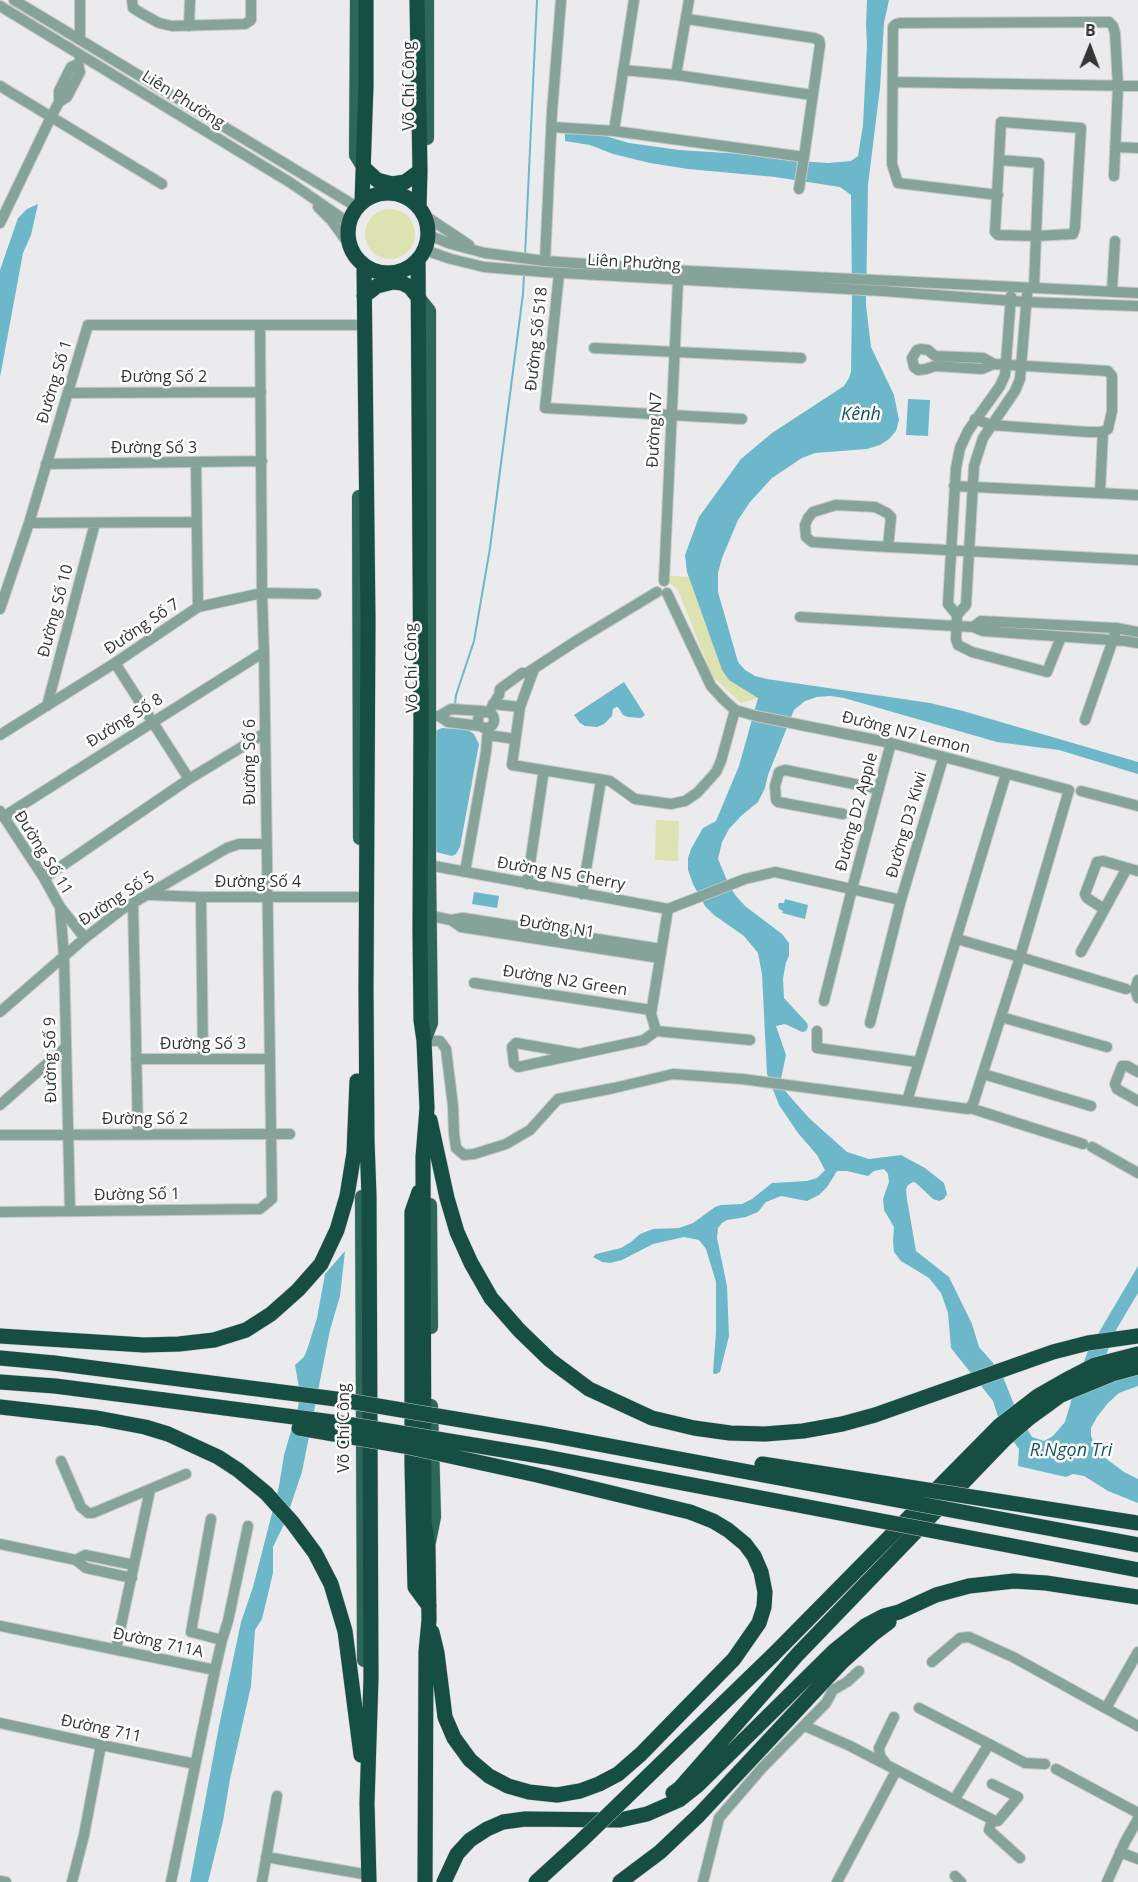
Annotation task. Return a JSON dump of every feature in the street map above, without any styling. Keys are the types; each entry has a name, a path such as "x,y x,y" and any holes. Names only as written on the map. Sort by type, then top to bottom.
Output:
{"highway":[{"path":"361,201 379,194 398,194 421,206 422,254 406,277 377,278 364,269 350,246 348,235 349,223 361,201 364,168 366,0"},
{"name":"Võ Chí Công","path":"417,0 421,206"},
{"path":"364,168 377,180 392,183 405,182 420,171"},
{"name":"Võ Chí Công","path":"422,254 418,297 431,716 421,1020 427,1108 423,1180 424,1522 428,1547 429,1613 426,1652 425,1882"},
{"name":"Võ Chí Công","path":"364,269 363,468 369,1177 370,1586 367,1803 369,1879"},
{"path":"364,296 377,285 393,282 410,287 418,297"},
{"path":"0,1336 144,1345 214,1340 246,1330 271,1314 298,1290 321,1264 337,1230 347,1196 354,1153 367,914"},
{"path":"427,1108 457,1232 491,1298 550,1360 589,1389 652,1418 694,1428 730,1433 765,1434 803,1431 853,1421 898,1407 1053,1352 1088,1343 1138,1336"},
{"name":"Võ Chí Công","path":"423,1180 412,1212 412,1465 415,1587 429,1613"},
{"path":"536,1882 1002,1432 1056,1385 1095,1365 1138,1354"},
{"path":"0,1358 336,1399 545,1434 1138,1545"},
{"path":"1023,1414 1112,1374 1138,1367"},
{"path":"0,1382 54,1386 340,1424 546,1457 1138,1570"},
{"path":"164,1400 537,1474 690,1512 713,1521 745,1544 761,1572 765,1592 764,1607 759,1623 734,1659 642,1754 618,1774 599,1784 580,1791 557,1795 529,1792 508,1786 489,1776 470,1760 454,1738 445,1717 437,1653 429,1613"},
{"path":"0,1407 97,1419 145,1427 168,1434 218,1457 266,1493 315,1553 330,1584 345,1631 367,1803"},
{"path":"620,1820 646,1810 680,1788 797,1655 1002,1432"},
{"path":"545,1434 759,1464 1138,1523"},
{"path":"444,1882 457,1854 470,1840 503,1822 525,1819 620,1820 647,1814 679,1800 698,1785 834,1651 865,1626 884,1616 899,1612 936,1595 969,1586 1014,1581 1046,1582 1138,1597"},
{"path":"620,1882 660,1852 699,1815 842,1662 899,1612"}],"main road":[{"path":"357,0 356,155 364,168"},
{"name":"Võ Chí Công","path":"420,171 427,158 427,0"},
{"name":"Võ Chí Công","path":"427,1108 432,1264 430,1378 434,1517 428,1547"},
{"name":"Võ Chí Công","path":"367,1141 362,1166 361,1313 363,1650 365,1693 369,1715"},
{"name":"Võ Chí Công","path":"429,1613 432,1692 432,1882"}],"street":[{"name":"Liên Phường","path":"14,0 26,4 84,42 361,201"},
{"path":"1,218 59,102 67,97 80,72 84,42 80,0"},
{"path":"189,26 190,0"},
{"path":"133,4 159,23 189,26 245,24 251,20 251,0"},
{"path":"545,261 551,127 561,0"},
{"path":"614,131 634,0"},
{"path":"676,75 690,0"},
{"name":"Liên Phường","path":"0,6 75,51 80,60 291,183 349,223"},
{"path":"687,19 819,40 800,185"},
{"path":"998,195 898,183 892,164 893,27 900,23 1109,22 1115,33 1118,86 1114,176"},
{"path":"623,70 676,75 812,95"},
{"path":"893,82 1138,87"},
{"path":"0,86 162,184"},
{"path":"1001,122 1081,128 1074,233 1036,236 996,234 998,195 1001,122"},
{"path":"551,127 614,131 803,159"},
{"path":"1115,147 1138,148"},
{"path":"999,160 1039,163 1036,236 1020,379 1015,391 991,425 978,452 972,487 966,605 957,620 956,639 958,645 964,649 1047,672 1061,637"},
{"path":"291,183 297,191 327,216 350,246"},
{"path":"421,206 463,242 485,253"},
{"path":"1112,291 1115,241"},
{"name":"Liên Phường","path":"422,254 452,244 514,264 559,274 883,291 1011,301"},
{"name":"Liên Phường","path":"422,254 484,267 545,261 690,271 1012,287"},
{"name":"Đường Số 518","path":"559,274 545,408 671,416"},
{"name":"Đường N7","path":"662,592 655,588 657,583 664,581 678,280"},
{"path":"957,620 948,604 954,486 960,448 975,419 1000,386 1006,365 1012,287 1138,293"},
{"path":"1011,301 1138,306"},
{"name":"Đường Số 1","path":"0,609 29,523 88,325 364,325"},
{"name":"Đường Số 6","path":"260,325 272,1199"},
{"path":"594,348 801,358"},
{"path":"975,419 991,425 1088,432 1108,429 1112,411 1111,373 994,364 983,358 935,356 928,350 921,350 913,354 912,358 914,367 918,369 933,366 982,369 994,364"},
{"name":"Đường Số 2","path":"68,393 261,392"},
{"path":"671,416 742,419"},
{"path":"1100,493 1104,431"},
{"name":"Đường Số 3","path":"46,464 262,461"},
{"path":"196,463 198,607"},
{"path":"954,486 1138,495"},
{"path":"888,547 891,517 875,507 836,505 813,512 807,518 806,537 812,542 888,547 951,550 969,552 1138,560"},
{"path":"29,523 196,522"},
{"name":"Đường Số 10","path":"47,706 95,523"},
{"path":"491,706 526,678 530,671 576,641 662,592 711,686 735,710 716,772 697,793 685,801 662,803 635,799 610,781 512,765 520,707 530,671"},
{"name":"Đường Số 7","path":"0,735 116,663 198,607 262,593 316,594"},
{"path":"800,617 957,620 983,631 1138,643"},
{"path":"973,627 981,621 1116,628 1138,632"},
{"path":"1085,720 1114,640 1116,628"},
{"name":"Đường Số 8","path":"3,820 264,652"},
{"path":"116,663 189,779"},
{"path":"465,872 485,730 492,725 494,720 491,706"},
{"path":"431,716 451,709 467,710 491,706 520,707"},
{"name":"Đường N7 Lemon","path":"735,710 891,743 1069,790 1020,957"},
{"path":"431,716 515,739"},
{"path":"44,878 189,779 265,733"},
{"name":"Đường D2 Apple","path":"824,1001 891,743"},
{"name":"Đường D3 Kiwi","path":"870,1023 901,900 943,758"},
{"path":"843,814 778,802 776,786 779,772 785,770 879,789"},
{"path":"907,1101 1006,774"},
{"path":"526,884 543,776"},
{"path":"582,894 600,786"},
{"path":"1081,791 1138,806"},
{"name":"Đường Số 11","path":"3,820 44,878 60,908 85,938"},
{"name":"Đường Số 5","path":"0,1012 85,938 133,903 227,848 239,844 266,844"},
{"path":"1070,972 1104,909 1132,869 1096,862 1085,896 1104,909"},
{"name":"Đường N5 Cherry","path":"425,865 668,909"},
{"path":"656,1031 651,1010 668,909 729,885 775,872 901,900"},
{"name":"Đường Số 4","path":"148,895 368,897"},
{"path":"201,897 203,1059"},
{"path":"133,903 138,1134"},
{"name":"Đường Số 9","path":"60,908 64,956 70,1211"},
{"name":"Đường N1","path":"426,914 451,920 463,918 565,939 661,954"},
{"path":"957,939 1126,989"},
{"path":"970,1107 983,1074 1020,957"},
{"path":"1138,980 1135,989 1138,998"},
{"name":"Đường N2 Green","path":"474,983 651,1010"},
{"path":"1001,1017 1107,1047"},
{"path":"579,1054 516,1043 512,1047 514,1064 518,1067 579,1054 644,1040 656,1031 750,1040"},
{"path":"817,1031 818,1048 917,1062"},
{"path":"424,1041 440,1041 446,1049 453,1106 453,1134 456,1148 464,1155 506,1144 530,1130 558,1099 614,1089 673,1074 742,1079 968,1109 970,1107 1087,1146 1138,1173"},
{"path":"0,1105 66,1047"},
{"name":"Đường Số 3","path":"136,1059 270,1059"},
{"path":"1138,1072 1122,1066 1115,1085 1117,1089 1138,1101"},
{"path":"983,1074 1091,1106"},
{"name":"Đường Số 2","path":"0,1135 290,1134"},
{"name":"Đường Số 1","path":"0,1212 260,1209 272,1199"},
{"path":"61,1461 81,1507 88,1513 93,1513 186,1474"},
{"path":"116,1649 150,1490"},
{"path":"211,1519 191,1632 222,1640"},
{"path":"215,1670 248,1526"},
{"path":"0,1544 76,1560 86,1568 132,1578"},
{"path":"76,1560 86,1555 134,1564"},
{"name":"Đường 711A","path":"0,1626 215,1670 171,1882"},
{"path":"932,1662 960,1638 969,1637 1013,1657 1138,1726"},
{"path":"1106,1708 1138,1652"},
{"path":"703,1882 719,1818 762,1768 805,1726 833,1690 847,1682 859,1671"},
{"path":"920,1708 1025,1763 1045,1764"},
{"path":"892,1768 880,1756 879,1748 894,1717"},
{"name":"Đường 711","path":"0,1722 195,1764"},
{"path":"805,1726 850,1746 992,1821 998,1821 1018,1797 992,1784"},
{"path":"954,1800 989,1744"},
{"path":"72,1882 84,1835 101,1745"},
{"path":"837,1882 892,1768"},
{"path":"1056,1769 1138,1813"},
{"path":"262,1882 277,1796"},
{"path":"1107,1882 1138,1819"},
{"path":"992,1821 989,1830 1020,1858"},
{"path":"1120,1852 1138,1859"},
{"path":"267,1857 369,1879"},
{"path":"0,1881 6,1882"}],"green space":[{"path":"385,209 395,209 408,216 415,229 415,239 408,252 395,259 385,259 376,255 369,248 365,239 365,229 369,220 376,213"},
{"path":"660,575 689,577 722,670 758,698 741,703 712,676 678,590"},
{"path":"656,820 679,821 678,861 655,860"}],"water":[{"path":"867,0 889,0 884,23 880,88 868,185 866,305 871,347 894,395 899,420 896,431 880,445 867,449 815,453 802,458 772,478 750,502 738,520 722,558 718,573 718,592 738,662 755,676 767,679 930,703 963,711 1138,762 1138,774 1059,750 997,742 844,698 817,697 805,701 794,710 758,802 729,829 722,842 718,859 736,896 745,906 782,934 789,943 789,956 783,979 784,998 808,1027 802,1032 785,1024 776,1026 786,1055 781,1079 786,1092 809,1118 847,1152 869,1159 901,1155 925,1168 944,1183 947,1194 939,1201 933,1199 916,1183 908,1185 906,1189 916,1251 949,1277 972,1324 979,1347 1001,1372 1017,1412 1032,1437 1044,1441 1053,1436 1065,1422 1088,1351 1138,1266 1138,1293 1116,1330 1106,1355 1138,1367 1138,1386 1119,1393 1108,1403 1091,1428 1091,1436 1104,1457 1138,1479 1138,1503 1108,1491 1084,1476 1073,1474 1066,1477 1018,1466 1019,1449 1000,1423 993,1401 951,1348 948,1313 941,1293 929,1278 901,1261 894,1252 894,1227 884,1210 883,1199 889,1182 888,1174 884,1169 874,1171 868,1176 837,1171 819,1195 807,1201 781,1196 766,1202 758,1212 722,1223 718,1228 717,1238 727,1286 729,1336 720,1372 716,1374 713,1372 716,1282 706,1249 699,1240 684,1237 653,1244 622,1260 610,1263 593,1257 596,1254 621,1248 640,1234 653,1229 679,1228 693,1223 715,1207 742,1204 772,1183 807,1181 817,1178 825,1170 817,1155 798,1133 779,1105 767,1074 762,974 758,953 744,936 705,906 688,870 691,849 703,828 716,821 739,766 758,698 729,680 722,670 687,572 685,555 699,517 741,459 772,433 844,386 849,378 852,302 851,195 840,187 650,163 613,154 590,145 565,141 565,130 589,131 629,143 679,150 828,163 851,161 858,156 863,125"},
{"path":"38,204 31,235 23,253 0,377 0,270 18,218 27,209"},
{"path":"908,399 930,400 928,436 906,435"},
{"path":"624,682 645,715 641,718 628,717 616,707 613,709 612,716 604,724 597,727 580,723 574,715"},
{"path":"442,728 468,730 474,734 479,744 460,847 452,856 436,852 435,731"},
{"path":"474,892 499,896 497,908 472,904"},
{"path":"785,899 808,905 805,919 782,913 778,905 784,903"},
{"path":"345,1251 340,1296 330,1330 302,1472 285,1522 273,1547 273,1573 262,1619 255,1630 251,1686 223,1821 208,1882 190,1882 241,1622 253,1587 279,1486 284,1455 298,1407 300,1393 295,1365 304,1357 308,1347 317,1318 325,1274"}],"waterway":[{"path":"525,256 537,0"},
{"path":"455,705 456,695 474,641 490,548 524,274"}],"water label":[{"name":"Kênh","path":"861,415"},
{"name":"R.Ngọn Tri","path":"1071,1451"}]}
